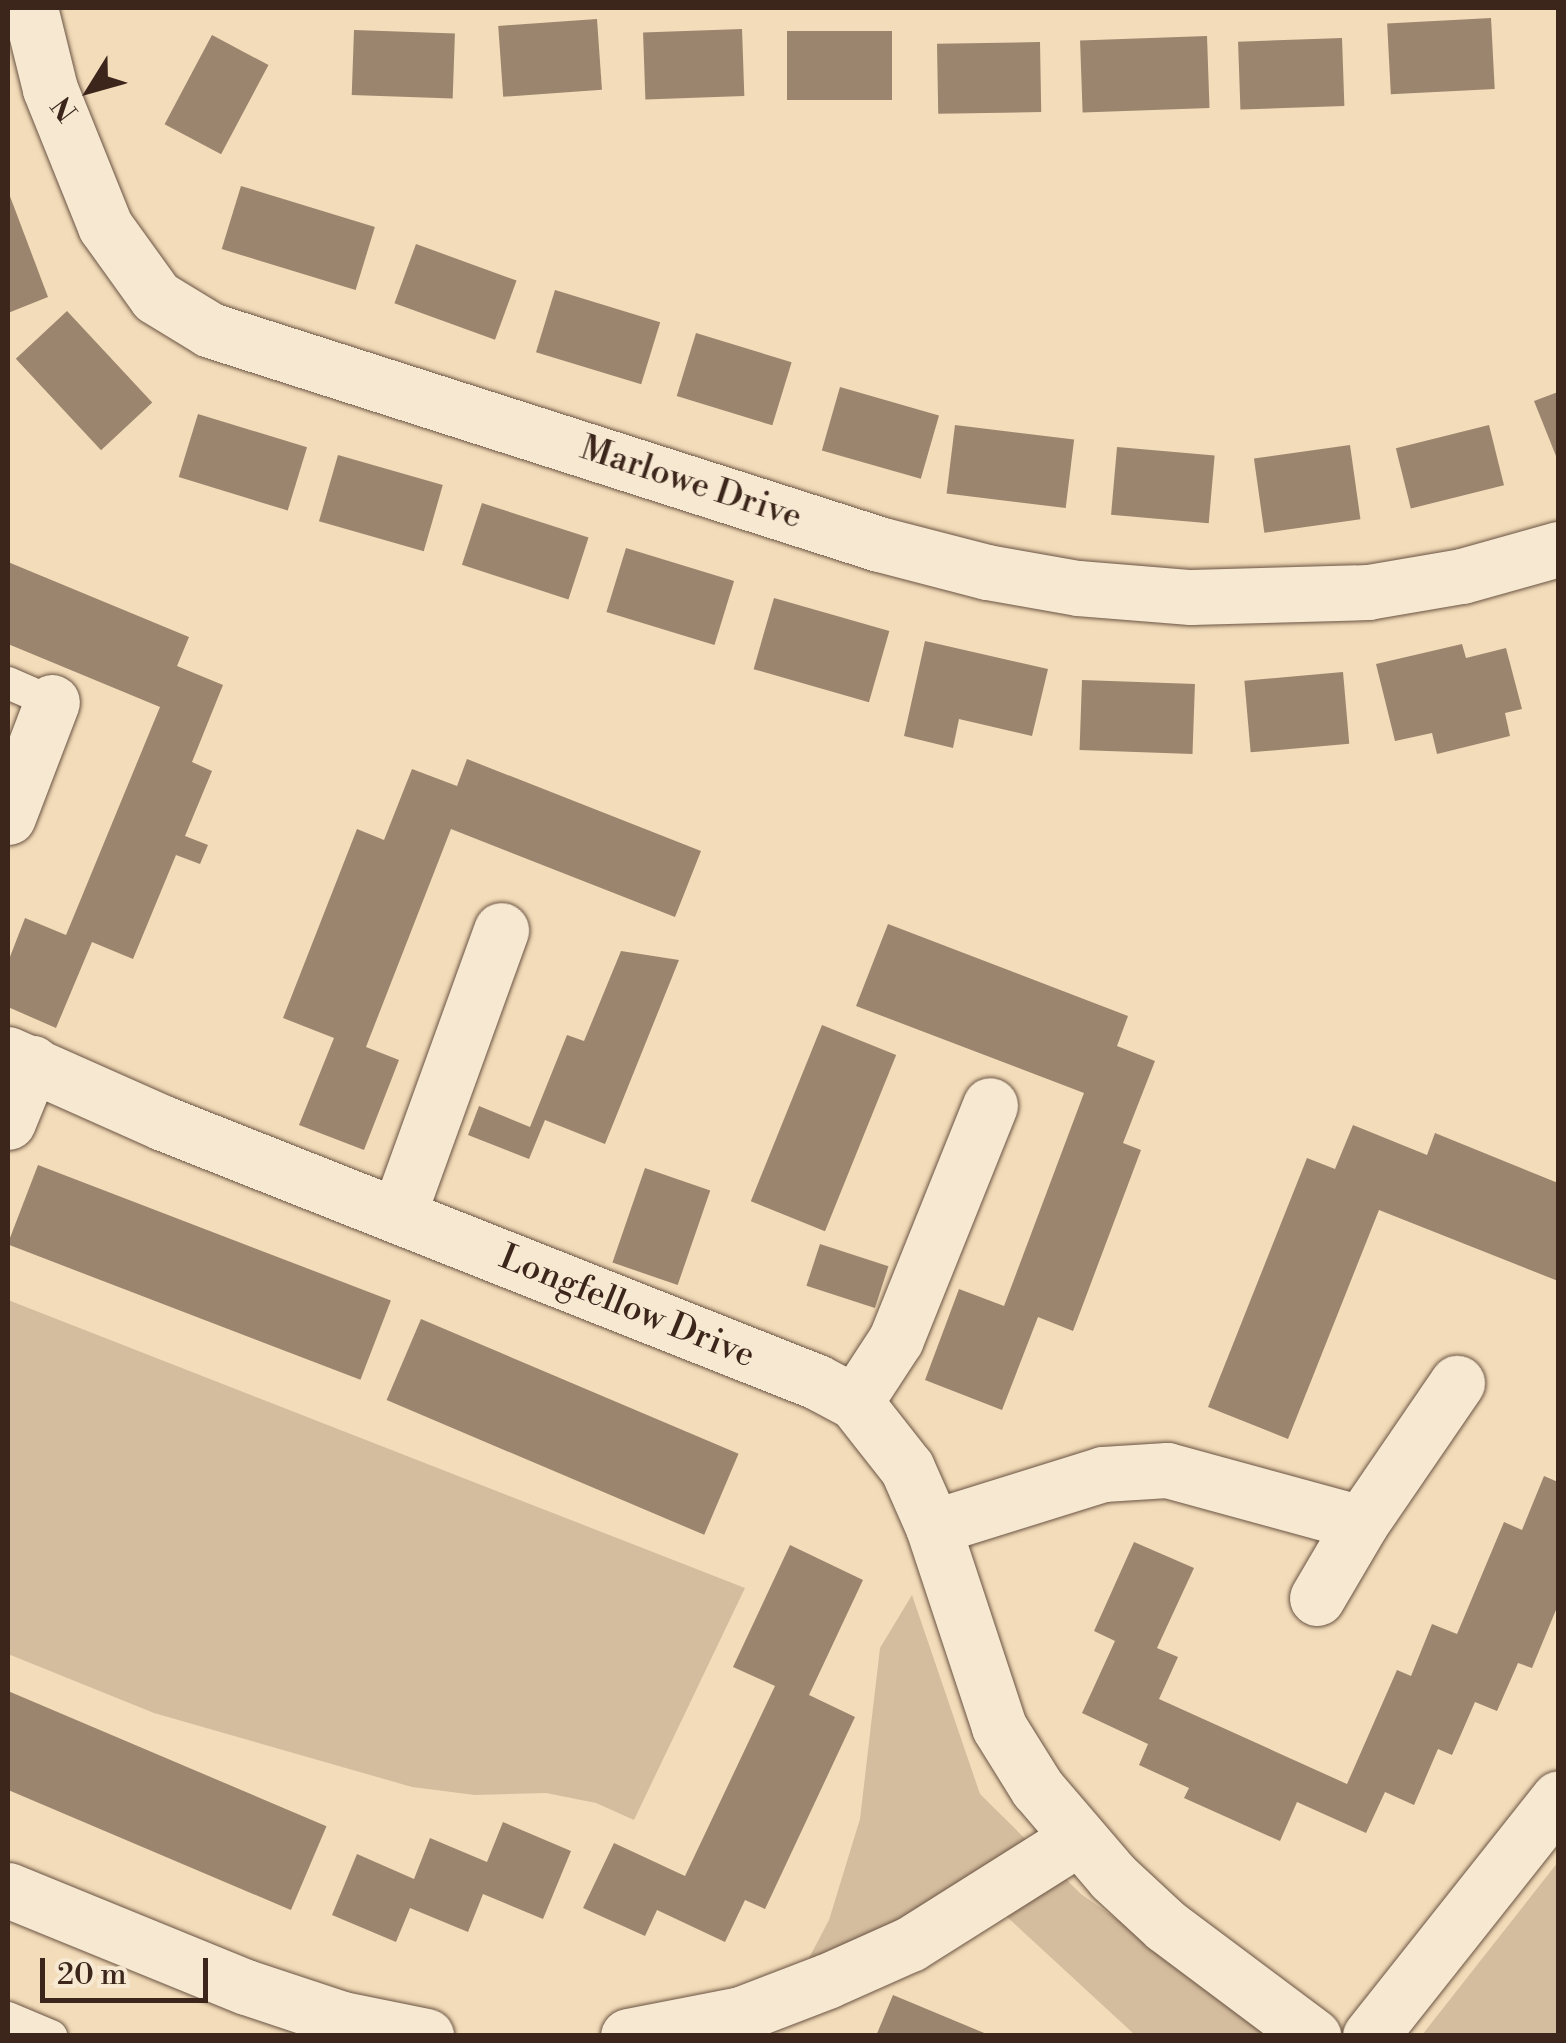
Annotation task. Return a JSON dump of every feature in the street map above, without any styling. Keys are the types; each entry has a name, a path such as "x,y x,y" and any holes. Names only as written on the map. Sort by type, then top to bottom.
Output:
{"street":[{"name":"Marlowe Drive","path":"30,8 50,89 105,226 156,297 210,330 879,544 988,572 1078,588 1192,597 1368,592 1462,576 1558,549"},
{"path":"8,817 30,693"},
{"path":"398,1216 502,930"},
{"path":"8,1122 20,1059"},
{"name":"Longfellow Drive","path":"20,1059 163,1122 817,1382 855,1402 908,1468 934,1527 998,1727 1037,1788 1077,1839 1166,1926 1313,2036"},
{"path":"855,1402 896,1339 990,1105"},
{"path":"1317,1598 1361,1523 1457,1383"},
{"path":"934,1527 1103,1474 1167,1470 1361,1523"},
{"path":"1370,2036 1558,1799"},
{"path":"628,2036 744,2024 910,1944 1077,1839"},
{"path":"8,1890 246,1987 342,2019 426,2036"}],"lane":[{"path":"8,2018 51,2036"}],"shaded area":[{"path":"8,1300 745,1588 634,1820 596,1803 546,1793 475,1795 412,1787 154,1713 8,1654"},
{"path":"912,1595 980,1794 1081,1894 1226,1996 1268,2035 1135,2035 967,1880 895,1925 808,1960 829,1920 860,1819 880,1648"},
{"path":"1558,1862 1558,2035 1422,2035"}],"building":[{"path":"1491,18 1495,89 1391,94 1387,23"},
{"path":"597,19 602,90 503,97 498,26"},
{"path":"742,29 744,96 645,99 643,32"},
{"path":"354,30 455,34 453,98 352,95"},
{"path":"787,31 892,31 892,100 787,100"},
{"path":"212,35 269,65 221,154 165,124"},
{"path":"1207,36 1210,108 1083,112 1080,40"},
{"path":"1342,38 1344,106 1240,110 1238,42"},
{"path":"1040,42 1041,112 938,114 937,44"},
{"path":"241,186 375,227 356,290 222,249"},
{"path":"8,191 48,297 8,313"},
{"path":"416,244 517,281 495,340 394,303"},
{"path":"555,290 660,322 641,384 536,352"},
{"path":"67,311 152,402 101,450 16,359"},
{"path":"696,333 792,362 772,425 677,396"},
{"path":"840,387 939,415 921,479 822,450"},
{"path":"1558,392 1558,461 1534,401"},
{"path":"198,414 307,447 288,510 179,477"},
{"path":"955,425 1074,440 1066,508 947,493"},
{"path":"1489,425 1504,485 1411,508 1396,448"},
{"path":"1350,445 1360,519 1264,533 1254,458"},
{"path":"1117,447 1215,456 1209,523 1111,515"},
{"path":"338,455 443,485 424,551 319,521"},
{"path":"482,503 589,538 568,599 462,565"},
{"path":"626,548 734,581 714,645 606,612"},
{"path":"8,562 189,637 177,666 223,685 192,762 212,771 185,836 208,845 200,864 176,855 133,959 92,942 56,1028 8,1007 8,962 25,918 66,935 160,707 8,644"},
{"path":"774,598 889,631 869,702 754,669"},
{"path":"925,641 1048,669 1032,736 959,719 953,748 904,736"},
{"path":"1462,644 1466,658 1506,648 1522,709 1505,713 1510,736 1437,754 1432,733 1395,741 1376,664"},
{"path":"1343,672 1349,744 1251,752 1244,681"},
{"path":"1082,680 1195,684 1192,754 1080,750"},
{"path":"467,759 701,851 675,917 451,829 366,1047 399,1060 364,1150 299,1125 334,1038 283,1018 357,829 384,840 412,769 457,786"},
{"path":"888,924 1128,1016 1117,1046 1155,1061 1123,1143 1141,1150 1073,1331 1038,1317 1002,1410 925,1380 959,1289 1004,1306 1084,1093 856,1006"},
{"path":"621,951 679,960 605,1144 545,1120 529,1159 468,1135 479,1106 530,1127 567,1035 584,1041"},
{"path":"822,1025 896,1055 825,1231 751,1201"},
{"path":"1353,1125 1427,1155 1435,1133 1558,1183 1558,1281 1379,1210 1288,1439 1208,1407 1307,1158 1335,1169"},
{"path":"38,1165 391,1300 360,1380 8,1245"},
{"path":"645,1168 710,1190 678,1285 612,1263"},
{"path":"820,1244 888,1266 875,1308 806,1286"},
{"path":"421,1319 739,1454 704,1535 387,1400"},
{"path":"1544,1476 1558,1482 1558,1605 1532,1668 1518,1663 1497,1711 1475,1702 1452,1755 1438,1749 1414,1805 1385,1792 1366,1833 1297,1802 1280,1841 1184,1798 1189,1788 1139,1765 1148,1744 1082,1713 1115,1641 1094,1631 1134,1542 1194,1568 1157,1648 1178,1657 1159,1699 1347,1784 1397,1670 1411,1676 1432,1624 1457,1634 1504,1522 1522,1530"},
{"path":"790,1545 863,1580 809,1695 855,1717 765,1909 745,1900 725,1942 657,1910 645,1936 583,1908 614,1843 685,1876 775,1686 733,1667"},
{"path":"8,1691 326,1826 291,1910 8,1790"},
{"path":"503,1822 571,1851 543,1919 483,1894 468,1932 410,1908 396,1942 332,1915 357,1854 414,1879 430,1838 487,1862"},
{"path":"893,1995 989,2035 989,2036 876,2036"}]}
